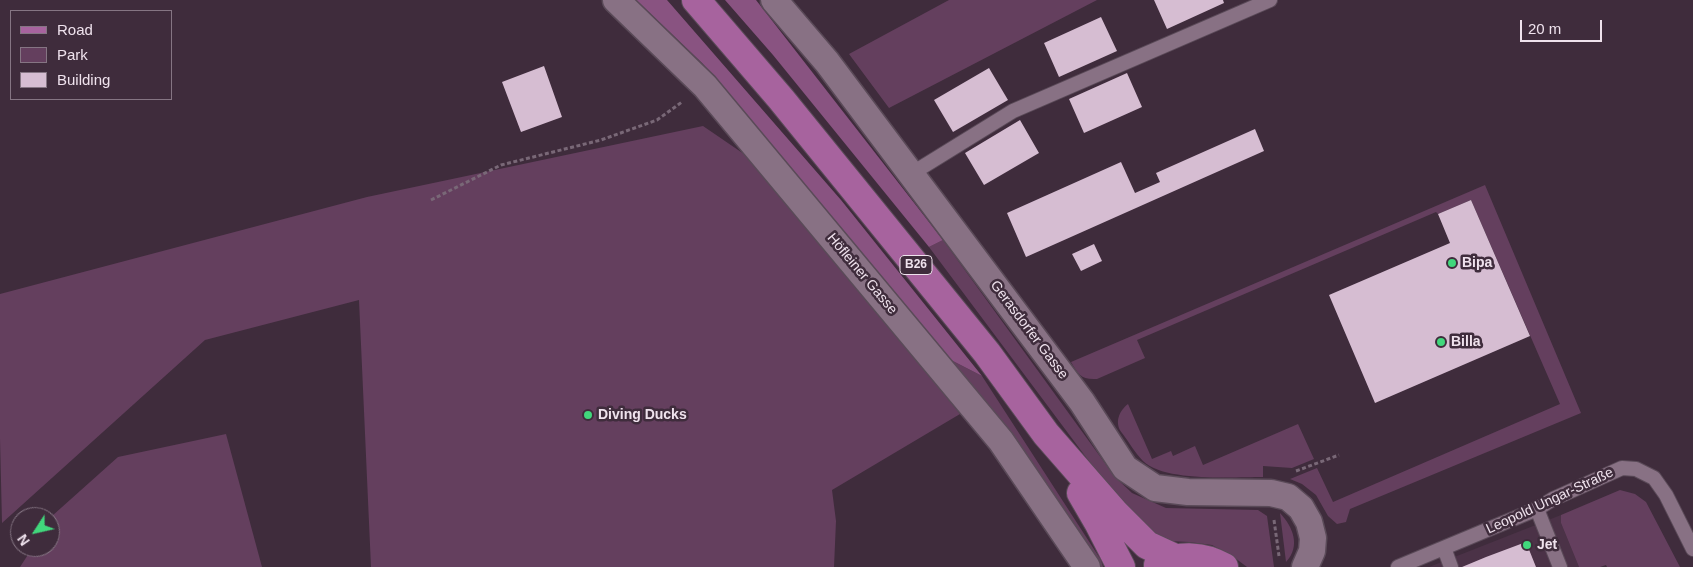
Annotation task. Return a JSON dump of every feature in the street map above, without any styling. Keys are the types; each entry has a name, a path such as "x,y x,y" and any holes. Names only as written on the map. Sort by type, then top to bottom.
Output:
{"main road":[{"name":"B26","path":"696,0 781,98 975,337 1046,434 1114,513 1164,563 1189,557 1203,558 1224,567"},
{"name":"B26","path":"1046,434 1099,524 1121,567"}],"street":[{"name":"Höfleiner Gasse","path":"616,0 705,86 1001,441 1086,567"},
{"name":"Gerasdorfer Gasse","path":"774,0 826,62 911,174 1082,402 1125,468 1155,488 1188,492 1271,493 1288,498 1301,508 1309,522 1313,538 1312,551 1305,567"}],"lane":[{"path":"911,174 1013,111 1270,0"},
{"name":"Leopold Ungar-Straße","path":"1398,567 1537,509 1553,499 1622,468 1636,469 1654,478 1666,495 1693,549"},
{"path":"1537,509 1560,567"},
{"path":"1444,548 1451,567"}],"path":[{"path":"431,200 501,165 602,140 657,120 705,86"}],"shaded area":[{"path":"636,0 667,0 841,200 982,376 949,359 702,63"},
{"path":"725,0 756,0 943,240 929,247 773,55"},
{"name":"Jet","path":"1561,515 1561,523 1579,567 1429,567"}],"green space":[{"path":"949,0 1097,0 889,108 849,54"},
{"path":"703,126 763,167 960,414 832,490 836,521 834,567 371,567 359,300 205,340 20,507 10,507 10,516 2,523 0,294 367,197"},
{"path":"1485,185 1581,413 1350,509 1346,522 1337,524 1328,516 1316,495 1302,484 1290,479 1317,468 1333,502 1560,404 1471,200 1438,214 1436,212 1137,340 1145,358 1097,379 1084,377 1071,362"},
{"path":"943,240 1115,477 1132,493 1166,508 1258,510 1267,516 1274,567 1247,567 1231,555 1212,545 1168,541 1153,534 1115,496 929,247"},
{"path":"949,359 982,376 1101,560 1103,567 1093,567"},
{"path":"1128,404 1152,459 1171,451 1173,456 1195,446 1203,465 1298,424 1314,459 1292,468 1263,466 1263,477 1200,477 1153,468 1143,461 1118,425 1122,410"},
{"path":"226,434 262,567 20,567 26,557 60,557 60,509 118,457"},
{"path":"1620,490 1635,494 1646,502 1680,567 1607,567 1606,565 1600,567 1579,567 1561,523 1561,515"},
{"path":"1280,513 1289,524 1294,537 1293,550 1286,562"}],"building":[{"path":"1154,0 1223,0 1224,3 1167,29"},
{"path":"1101,17 1117,51 1059,77 1044,43"},
{"path":"544,66 562,117 521,132 502,82"},
{"path":"989,68 1008,100 953,132 934,100"},
{"path":"1127,73 1142,107 1084,133 1069,99"},
{"path":"1020,120 1039,153 984,185 965,153"},
{"path":"1255,129 1264,151 1026,257 1007,213 1121,162 1135,193 1160,182 1156,173"},
{"path":"1471,200 1530,336 1375,403 1329,295 1450,243 1438,214"},
{"path":"1094,244 1102,261 1081,271 1072,254"},
{"path":"1526,542 1536,567 1462,567 1486,557"}],"place":[{"name":"Bipa","path":"1452,263"},
{"name":"Billa","path":"1441,342"},
{"name":"Diving Ducks","path":"588,415"},
{"name":"Jet","path":"1527,545"}]}
